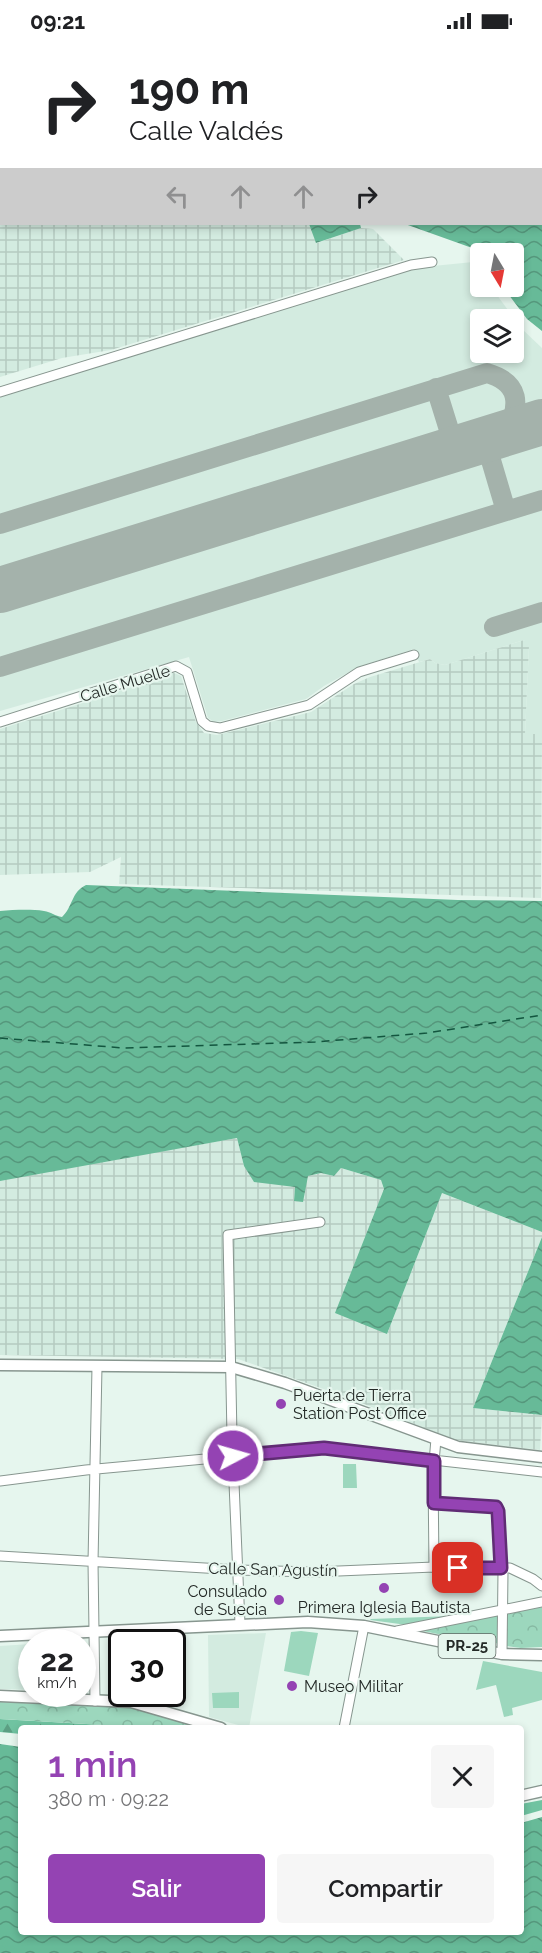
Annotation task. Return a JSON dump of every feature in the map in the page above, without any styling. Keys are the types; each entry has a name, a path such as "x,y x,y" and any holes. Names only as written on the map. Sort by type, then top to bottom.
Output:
{"main road":[{"path":"0,1365 231,1367 285,1383 458,1447 542,1457"},
{"name":"PR-25","path":"96,1631 308,1622 364,1626 502,1654 542,1654"},
{"name":"PR-25","path":"0,1636 18,1635"},
{"path":"0,1696 18,1697"},
{"path":"96,1701 143,1704 211,1725"},
{"path":"524,1795 542,1791"}],"street":[{"path":"0,392 411,265 432,262"},
{"name":"Calle Muelle","path":"0,722 176,666 187,672 202,721 208,726 220,728 309,705 359,672 414,655"},
{"path":"240,1624 233,1456 228,1235 320,1222"},
{"path":"94,1629 97,1367"},
{"path":"434,1568 436,1439"},
{"path":"0,1481 324,1448 542,1472"},
{"path":"434,1503 496,1507 498,1511 503,1572 502,1654"},
{"name":"Calle San Agustín","path":"0,1556 239,1570 315,1572 501,1568 517,1570 542,1586"},
{"path":"392,1632 542,1602"},
{"path":"345,1725 364,1626"}],"shaded area":[{"path":"0,225 309,225 317,243 361,228 373,229 404,260 111,350 62,358 0,377"},
{"path":"470,262 470,297 498,297 507,309 470,309 470,363 524,363 524,331 542,348 542,734 525,734 529,646 524,640 445,665 435,663 430,659 419,662 414,649 358,667 306,699 222,721 214,722 208,718 189,657 0,711 0,394 413,268"},
{"path":"524,640 529,646 525,734 542,734 541,898 119,884 121,857 90,872 0,875 0,729 172,672 181,676 196,722 204,733 217,735 311,712 354,684 370,677 430,659 435,663 445,665"},
{"path":"237,1138 244,1166 295,1187 294,1200 308,1176 321,1173 334,1176 341,1168 381,1180 384,1189 387,1334 442,1193 542,1232 542,1237 473,1408 542,1415 540,1450 455,1440 349,1398 238,1359 0,1355 0,1179"},
{"path":"266,1633 250,1725 238,1725 209,1717 208,1635"},
{"path":"18,1645 18,1690 0,1689 0,1646"}],"green space":[{"path":"343,1464 356,1464 357,1488 343,1488"},
{"path":"542,1607 542,1647 507,1646 507,1614"},
{"path":"496,1615 499,1640 492,1645 418,1630"},
{"path":"451,1616 407,1625 370,1620 371,1619"},
{"path":"291,1632 318,1633 309,1676 284,1671"},
{"path":"483,1661 542,1672 542,1700 512,1708 513,1715 504,1717 496,1685 476,1690"},
{"path":"239,1692 239,1708 213,1708 212,1693"},
{"path":"0,1702 18,1703 18,1707 134,1708 196,1725 103,1725 0,1719"},
{"path":"0,1719 103,1725 18,1725 18,1734 0,1732"},
{"path":"542,1800 542,1810 524,1815 524,1803"}],"water":[{"path":"309,225 360,225 361,228 316,243"},
{"path":"408,225 542,225 542,331 527,319 524,309 520,309 510,297 524,297 524,243 470,243 470,247"},
{"path":"86,885 458,900 542,901 542,1232 442,1193 387,1334 335,1313 384,1189 381,1180 341,1168 334,1176 321,1173 308,1176 303,1202 294,1201 295,1187 254,1182 244,1166 237,1138 0,1181 0,911 39,910 62,917 77,892"},
{"path":"542,1237 542,1415 473,1408"},
{"path":"0,1744 18,1747 18,1935 524,1935 524,1822 542,1817 542,1953 0,1953"}],"ferry route":[{"path":"0,1038 123,1048 315,1042 427,1033 542,1015"}],"taxiway":[{"path":"0,524 487,373 506,383 515,396 514,413 507,433"},
{"path":"436,388 455,449"},
{"path":"485,440 506,511"},
{"path":"0,667 542,500"},
{"path":"494,627 542,612"}],"runway":[{"path":"0,590 542,422"}],"place":[{"name":"Puerta de Tierra Station Post Office","path":"281,1404"},
{"name":"Primera Iglesia Bautista","path":"384,1588"},
{"name":"Consulado de Suecia","path":"279,1600"},
{"name":"Museo Militar","path":"292,1686"}],"route":[{"path":"233,1456 324,1448 434,1461 434,1503 496,1507 498,1511 501,1568 458,1568"}]}
